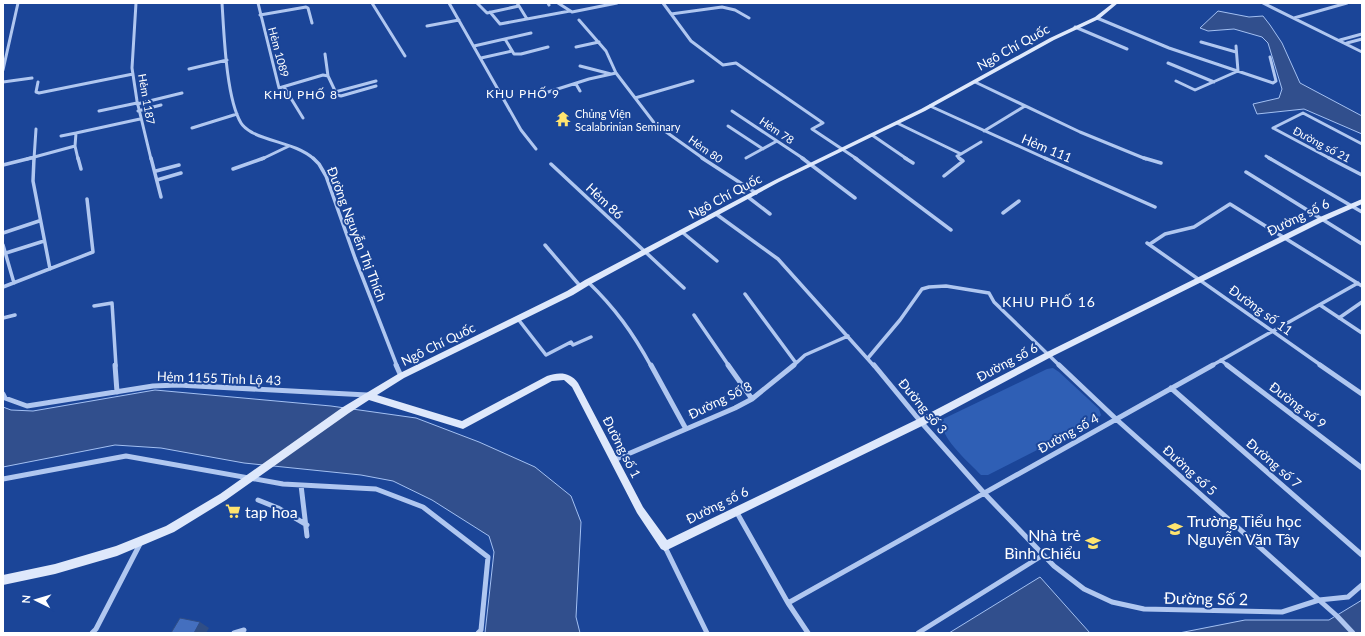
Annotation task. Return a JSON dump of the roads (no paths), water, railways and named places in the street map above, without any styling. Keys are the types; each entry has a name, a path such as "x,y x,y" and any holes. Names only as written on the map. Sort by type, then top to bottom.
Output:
{"main road":[{"name":"Ngô Chí Quốc","path":"3,580 55,569 117,551 170,529 223,497 346,410 401,376 518,319 748,197 930,106 1075,27 1097,18 1116,3"},
{"name":"Đường số 6","path":"665,546 736,510 921,422 1048,355 1322,219 1362,201"},
{"name":"Đường số 1","path":"368,396 463,425 550,378 561,375 570,378 640,510 665,546"}],"street":[{"path":"3,70 18,3"},
{"name":"Hẻm 1187","path":"136,3 132,66 138,111 156,172 160,197"},
{"name":"Đường Nguyễn Thị Thích","path":"222,3 229,85 241,124 267,139 299,149 312,156 319,164 326,176 340,217 401,376"},
{"name":"Hẻm 1089","path":"258,3 279,88 323,75 328,76"},
{"path":"372,3 405,56"},
{"path":"449,3 521,130 536,149"},
{"path":"478,3 486,13 518,4 527,19"},
{"path":"558,3 570,11"},
{"path":"490,12 498,24 617,3"},
{"path":"663,3 691,41 724,65 736,63 784,98 823,123 812,129 844,149 951,230"},
{"path":"1263,3 1362,52"},
{"path":"1332,3 1337,5"},
{"path":"1293,18 1347,3"},
{"path":"260,15 306,7 308,8 312,23"},
{"path":"671,14 722,7 735,10 749,18"},
{"path":"1097,18 1170,48 1272,83 1276,81 1270,58"},
{"path":"427,26 459,20"},
{"name":"Hẻm 80","path":"579,20 599,42 615,68 616,74 655,124 711,164 756,193"},
{"path":"1075,27 1127,49"},
{"path":"474,46 531,33"},
{"path":"1340,40 1362,34"},
{"path":"505,39 512,51 517,54 548,47"},
{"path":"1347,44 1362,39"},
{"path":"576,47 599,42"},
{"path":"1201,42 1236,52"},
{"path":"1236,46 1238,71"},
{"path":"481,58 512,51"},
{"path":"325,54 328,76 336,95 341,96 376,86"},
{"path":"189,69 227,60"},
{"path":"1168,63 1214,82"},
{"path":"580,66 611,74"},
{"path":"1176,81 1196,90 1238,71"},
{"path":"38,82 36,92 39,93 133,74"},
{"path":"545,93 598,76 616,74"},
{"path":"3,82 32,78"},
{"path":"635,98 693,81"},
{"path":"335,92 376,82"},
{"path":"975,82 1080,132 1147,159 1161,163"},
{"path":"576,84 580,91"},
{"path":"284,87 302,118"},
{"path":"99,111 182,93"},
{"path":"138,111 161,106"},
{"name":"Hẻm 111","path":"930,106 984,132 1156,207"},
{"path":"984,132 1026,106"},
{"name":"Hẻm 78","path":"732,111 812,164 855,198"},
{"name":"Đường số 21","path":"1362,144 1303,113 1273,128 1362,175"},
{"path":"192,128 237,114"},
{"path":"61,136 140,119"},
{"path":"897,123 961,154"},
{"path":"728,126 763,149"},
{"path":"36,128 33,181 39,221 50,269"},
{"path":"76,133 75,146 80,169"},
{"path":"872,135 913,163"},
{"path":"746,158 777,141"},
{"path":"944,176 963,161 957,156 981,142"},
{"path":"3,165 75,146"},
{"path":"233,169 250,164 289,146"},
{"path":"1266,156 1362,212"},
{"name":"Hẻm 86","path":"551,164 684,288"},
{"path":"156,172 179,165"},
{"path":"1246,172 1362,244"},
{"path":"157,180 181,173"},
{"path":"748,197 770,214"},
{"path":"3,287 93,252 87,199"},
{"path":"1003,213 1019,201"},
{"name":"Đường số 11","path":"1285,238 1230,204 1194,227 1165,234 1149,243 1362,394"},
{"name":"Đường số 3","path":"716,214 778,259 868,358 921,422 984,493 1054,566"},
{"path":"3,233 39,221"},
{"path":"682,232 717,261"},
{"path":"1285,238 1360,285"},
{"path":"6,254 44,241"},
{"path":"3,245 14,283"},
{"path":"545,245 580,287"},
{"path":"588,282 604,297 635,336 686,429"},
{"name":"Đường số 4","path":"788,603 1221,360 1320,305 1360,285"},
{"name":"Đường số 5","path":"868,358 900,320 922,289 935,286 967,288 989,293 994,302 1116,419 1337,616 1353,633"},
{"path":"745,294 796,363"},
{"path":"1339,318 1362,302"},
{"path":"94,306 112,303 117,392"},
{"path":"1320,305 1362,333"},
{"path":"3,318 15,315"},
{"path":"694,315 752,399"},
{"path":"518,319 546,355 570,342 573,345 591,337"},
{"name":"Đường Số 8","path":"614,460 735,408 752,399 805,355 848,336"},
{"name":"Đường số 9","path":"1221,360 1362,468"},
{"name":"Hẻm 1155 Tỉnh Lộ 43","path":"3,394 5,398 27,406 153,386 178,385 368,396"},
{"name":"Đường số 7","path":"1172,388 1362,555"},
{"path":"3,479 126,456 282,484 376,489 423,507 488,557 481,630 478,633"},
{"path":"301,485 307,525 307,536"},
{"path":"258,500 278,508 307,525"},
{"path":"736,510 788,603 808,633"},
{"path":"92,633 142,541"},
{"name":"Đường số 1","path":"665,546 707,633"},
{"path":"918,633 1044,555"},
{"name":"Đường Số 2","path":"1054,566 1084,589 1112,602 1144,610 1282,612 1318,600 1348,597 1362,585"},
{"path":"234,633 244,630"}],"place":[{"name":"Chủng Viện Scalabrinian Seminary","path":"563,119"},
{"name":"tap hoa","path":"233,511"},
{"name":"Trường Tiểu học Nguyễn Văn Tây","path":"1175,529"},
{"name":"Nhà trẻ Bình Chiểu","path":"1093,543"}],"district":[{"name":"KHU PHỐ 9","path":"523,93"},
{"name":"KHU PHỐ 8","path":"301,94"},
{"name":"KHU PHỐ 16","path":"1049,301"}]}
